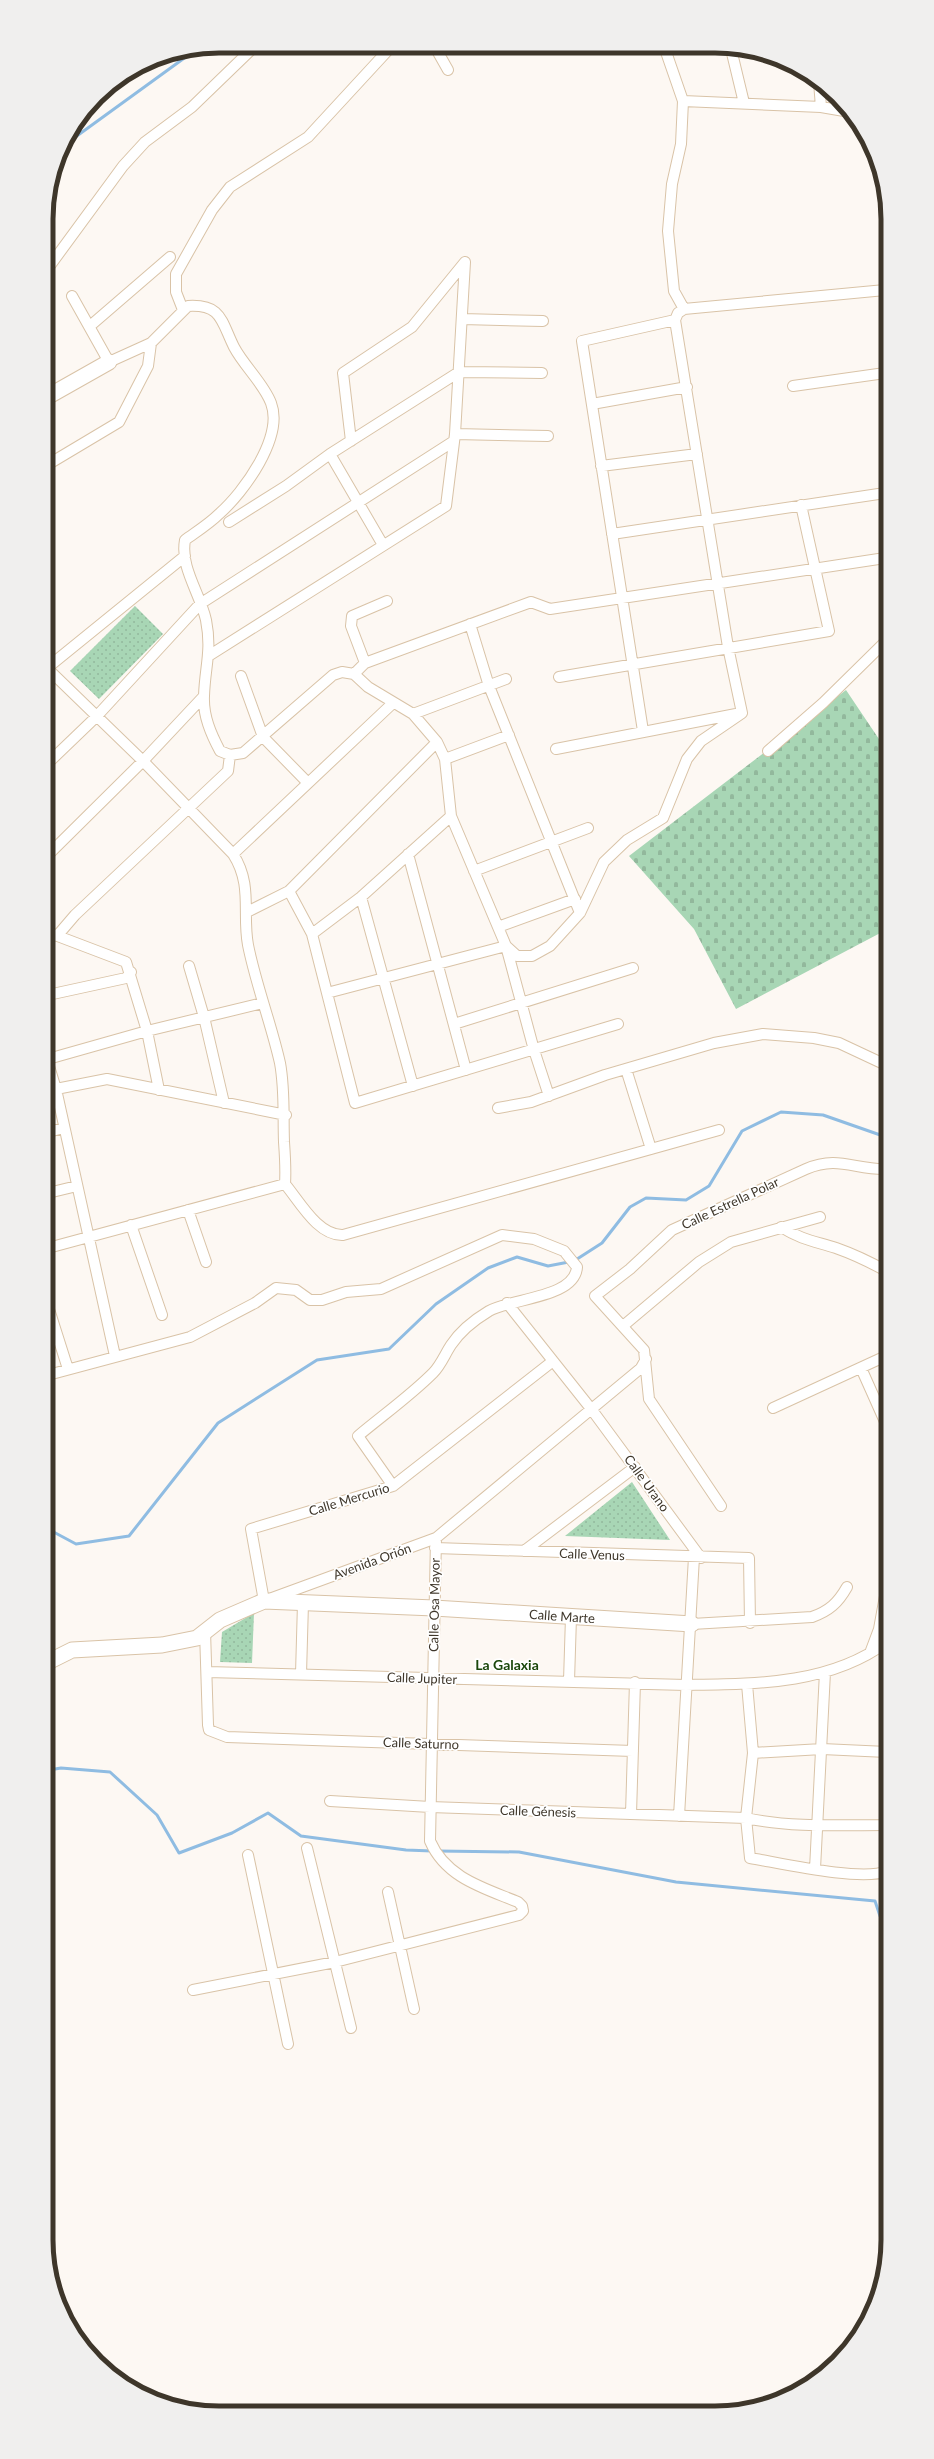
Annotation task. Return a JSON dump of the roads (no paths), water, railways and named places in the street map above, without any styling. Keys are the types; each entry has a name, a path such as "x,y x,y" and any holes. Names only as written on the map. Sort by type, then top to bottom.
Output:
{"street":[{"path":"53,261 123,166 144,142 192,107 248,53"},
{"path":"183,310 176,292 176,274 212,210 221,198 236,182 308,137 385,53"},
{"path":"438,53 448,70"},
{"path":"666,53 683,101 681,144 672,184 668,231 674,291 684,309"},
{"path":"732,54 744,103"},
{"path":"819,90 820,106"},
{"path":"683,101 820,106 841,110"},
{"path":"90,326 170,257"},
{"path":"210,655 446,506 455,438 465,262 412,326 343,373 351,440"},
{"path":"742,714 728,647 697,454 676,320 678,313 684,309 881,290"},
{"path":"72,296 109,362"},
{"path":"53,393 109,362 151,343 188,306 203,305 216,310 237,352 271,402 275,420 272,436 252,474 220,514 185,540 185,556 205,617 210,655 204,696 205,712 210,734 220,751 230,755 243,753 333,675 342,672 354,674 393,703 413,714 437,742 444,759 451,816 506,946 534,1050 549,1096"},
{"path":"462,319 542,321"},
{"path":"643,731 582,341 676,320"},
{"path":"53,461 120,422 148,366 151,343"},
{"path":"229,522 286,486 351,440 459,372 542,373"},
{"path":"793,386 881,374"},
{"path":"592,404 687,387"},
{"path":"53,758 96,717 200,604 455,438 548,436"},
{"path":"330,454 383,545"},
{"path":"601,466 697,454"},
{"path":"612,534 881,494"},
{"path":"559,677 829,631 801,505"},
{"path":"53,663 185,556"},
{"path":"354,674 365,663 531,602 550,609 881,559"},
{"path":"365,663 351,626 352,616 387,601"},
{"path":"470,624 489,686 580,913"},
{"path":"768,751 823,703 881,646"},
{"path":"53,674 143,761 233,854 241,867 247,912 248,944 262,1004 280,1062 286,1115 285,1184 323,1229 333,1235 343,1234 720,1130"},
{"path":"241,676 262,737 308,783"},
{"path":"413,714 506,680"},
{"path":"53,850 143,761 204,696"},
{"path":"233,854 393,703"},
{"path":"556,749 643,731 742,714"},
{"path":"506,946 517,956 532,956 550,946 580,913 604,862 627,840 663,818 687,759 701,741 742,714"},
{"path":"444,759 509,735"},
{"path":"247,912 289,891 437,742"},
{"path":"53,933 75,915 228,771 230,755"},
{"path":"312,934 361,897 451,816"},
{"path":"474,871 588,828"},
{"path":"408,854 466,1070"},
{"path":"289,891 312,934 355,1103 618,1024"},
{"path":"361,897 382,980 413,1086"},
{"path":"498,927 575,899"},
{"path":"53,934 126,962 131,972 159,1090"},
{"path":"327,993 382,980 506,946"},
{"path":"189,966 204,1017 224,1103"},
{"path":"454,1024 522,1004 633,968"},
{"path":"53,994 126,978 131,972"},
{"path":"53,1058 146,1031 262,1004"},
{"path":"498,1108 549,1096 626,1069 714,1043 763,1034 814,1038 839,1043 881,1063"},
{"path":"626,1069 651,1149"},
{"path":"53,1079 115,1356"},
{"path":"56,1089 106,1079 286,1115"},
{"path":"53,1131 64,1128"},
{"name":"Calle Estrella Polar","path":"622,1326 596,1296 630,1269 672,1230 819,1163 836,1162 881,1168"},
{"path":"53,1247 285,1184"},
{"path":"53,1192 77,1186"},
{"path":"188,1210 206,1262"},
{"path":"721,1506 649,1399 644,1350 622,1326 710,1254 731,1242 820,1217"},
{"path":"131,1225 162,1315"},
{"path":"781,1227 801,1239 834,1248 865,1260 881,1268"},
{"path":"53,1374 115,1356 190,1338 255,1303 276,1288 296,1290 310,1300 322,1300 346,1292 381,1289 502,1236 534,1239 564,1252 574,1261 577,1267 576,1273 570,1283 558,1289 507,1303 490,1310 465,1328 434,1372 358,1436 393,1486"},
{"name":"Calle Urano","path":"507,1303 635,1467 697,1557"},
{"path":"53,1322 68,1369"},
{"path":"773,1408 881,1358"},
{"name":"Avenida Orión","path":"53,1660 72,1650 162,1645 197,1638 220,1620 264,1601 436,1538 592,1410 641,1368 646,1359"},
{"name":"Calle Mercurio","path":"264,1601 251,1528 393,1486 553,1361"},
{"path":"861,1368 881,1413"},
{"path":"524,1551 635,1467"},
{"name":"Calle Osa Mayor","path":"400,1946 518,1914 522,1911 522,1906 518,1902 460,1878 436,1854 430,1841 436,1538"},
{"name":"Calle Venus","path":"436,1548 749,1558 750,1623"},
{"path":"680,1816 686,1685 697,1557"},
{"name":"Calle Marte","path":"264,1601 434,1608 692,1624 750,1623 812,1617 828,1611 840,1599 847,1587"},
{"path":"302,1674 303,1603"},
{"path":"569,1681 571,1617"},
{"path":"870,1653 879,1629 881,1618"},
{"path":"205,1631 206,1672"},
{"name":"Calle Jupiter","path":"206,1672 635,1682 686,1685 747,1684 787,1680 835,1670 881,1646"},
{"name":"Calle Saturno","path":"206,1672 209,1730 227,1737 633,1750"},
{"path":"815,1869 818,1843 817,1824 825,1672"},
{"path":"631,1814 635,1682"},
{"path":"747,1684 753,1753 746,1818 750,1858 815,1869 878,1875 881,1874"},
{"path":"753,1753 822,1749 881,1752"},
{"name":"Calle Génesis","path":"330,1801 430,1808 746,1818 761,1821 817,1824 881,1825"},
{"path":"307,1848 351,2028"},
{"path":"248,1855 288,2044"},
{"path":"388,1892 414,2009"},
{"path":"193,1990 335,1962 400,1946"}],"waterway":[{"path":"74,138 187,56"},
{"path":"53,1532 76,1544 129,1536 218,1423 317,1360 389,1349 436,1304 488,1268 517,1257 548,1266 574,1261 602,1243 630,1207 646,1198 686,1200 709,1186 742,1131 781,1112 823,1115 881,1135"},
{"path":"53,1769 61,1768 110,1772 157,1815 179,1853 232,1833 268,1813 301,1836 406,1850 432,1851"},
{"path":"438,1851 519,1852 676,1882 875,1901 881,1916"}],"district":[{"name":"La Galaxia","path":"507,1665"}]}
